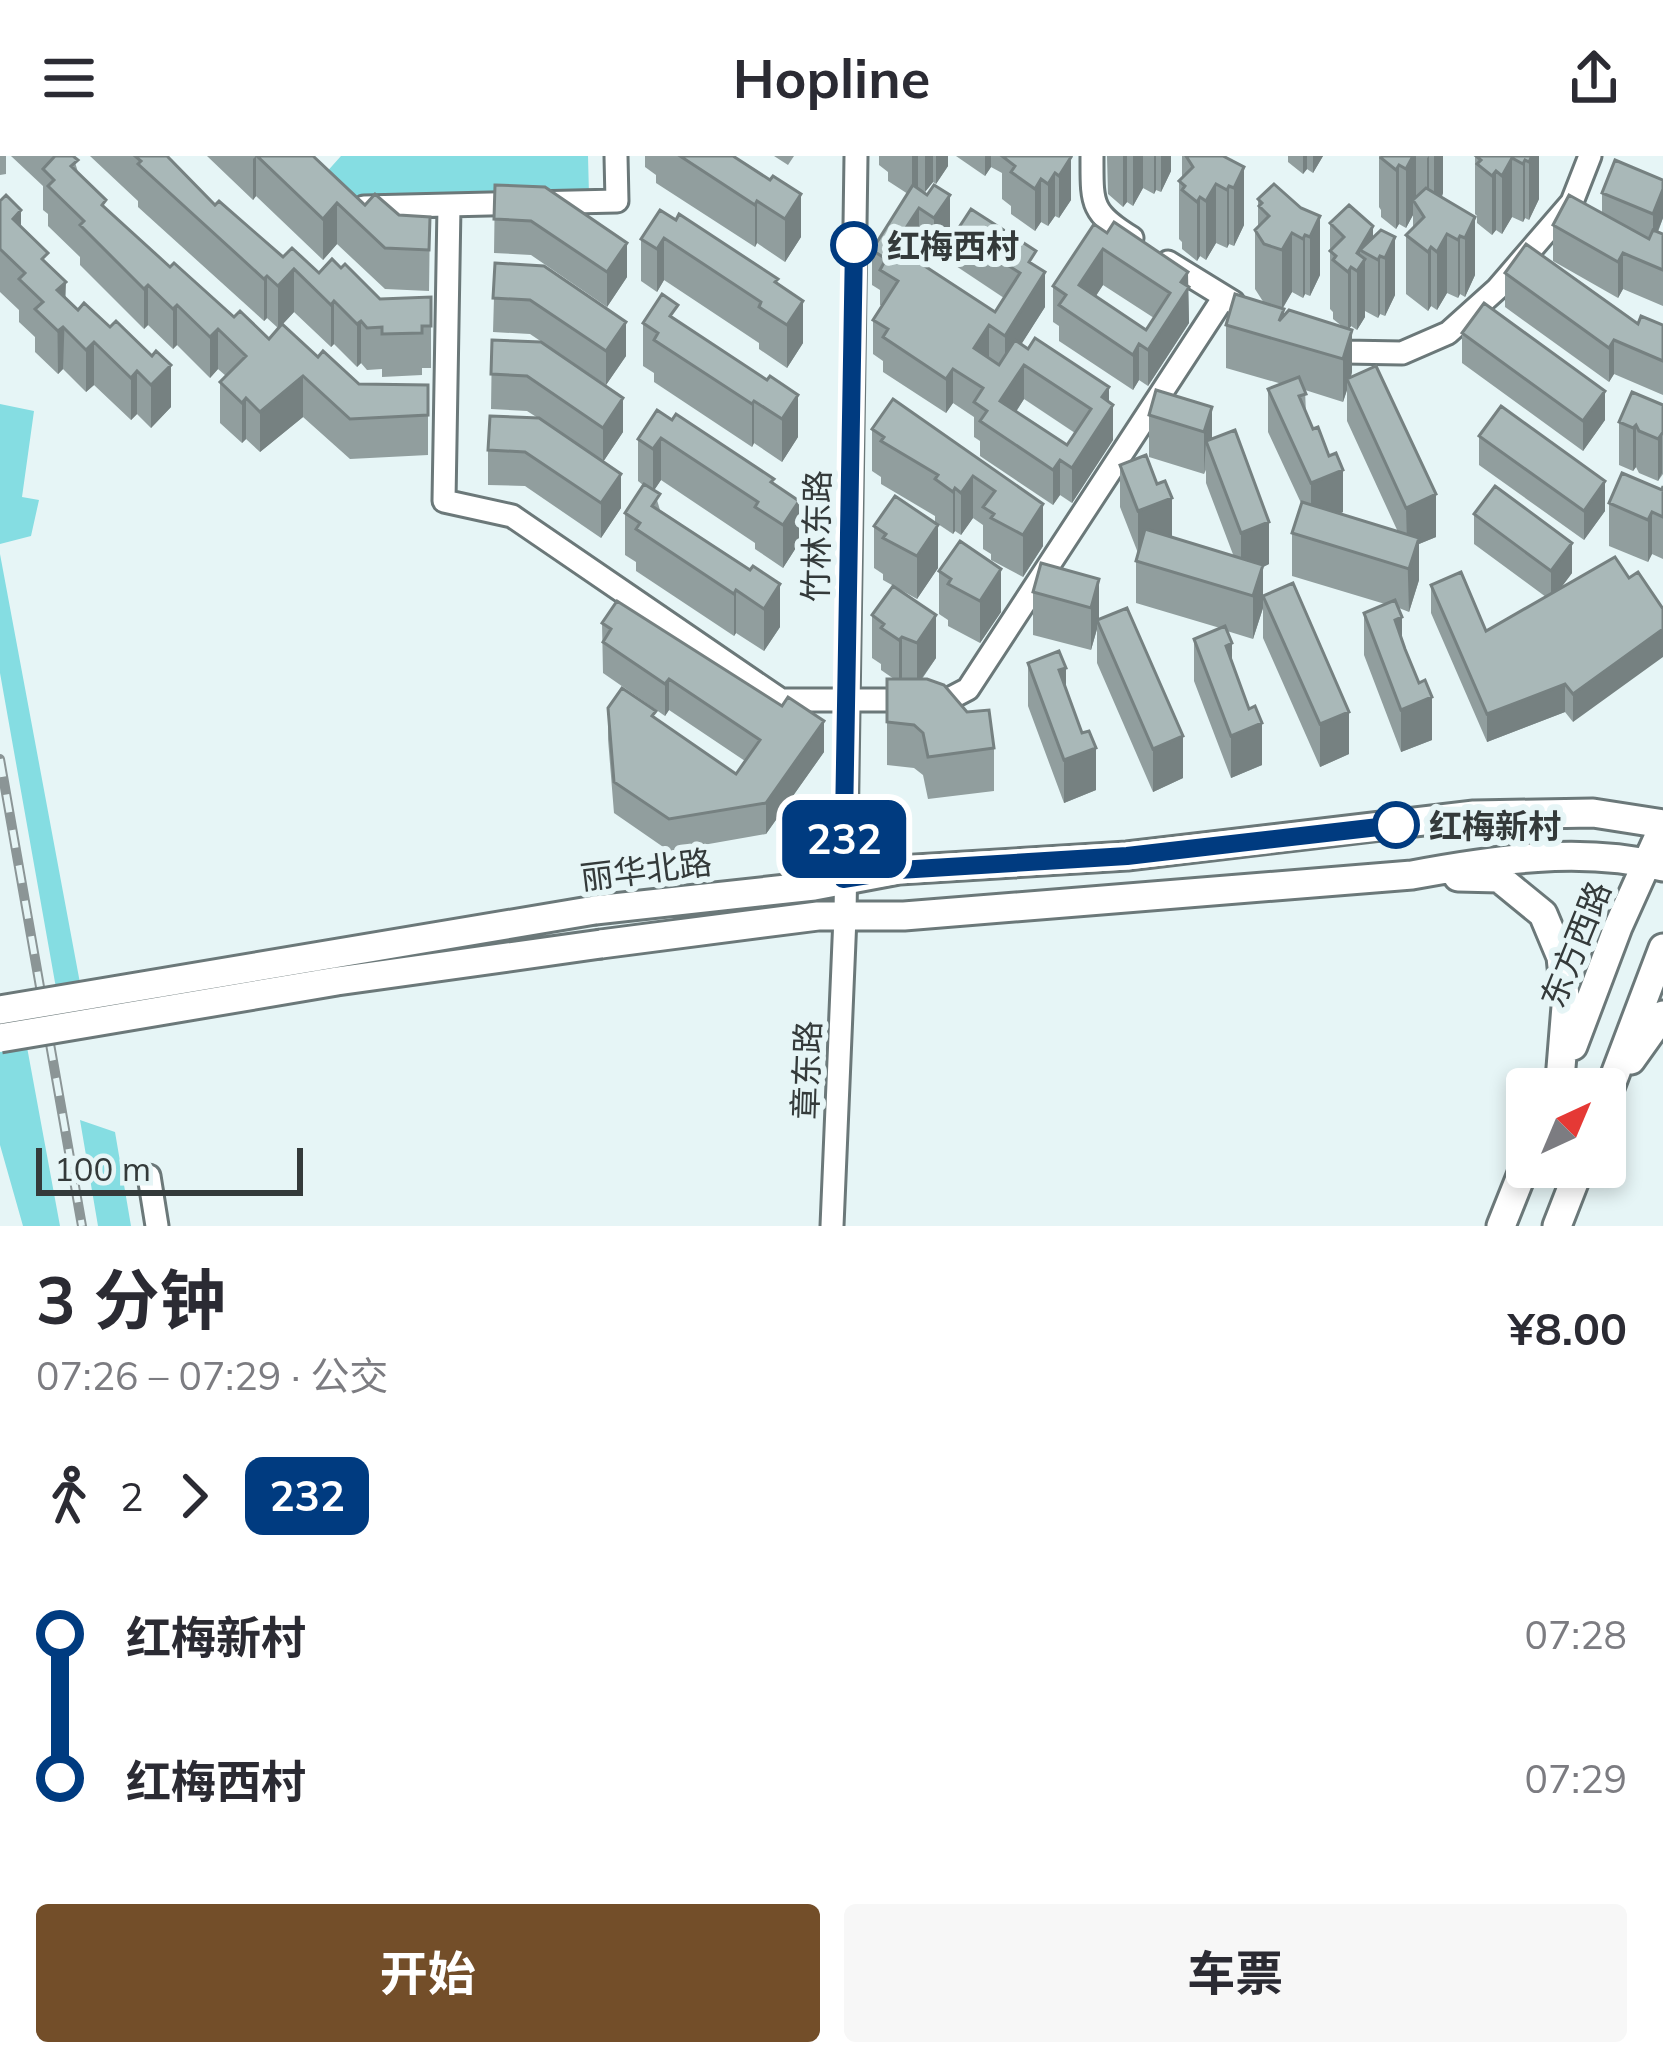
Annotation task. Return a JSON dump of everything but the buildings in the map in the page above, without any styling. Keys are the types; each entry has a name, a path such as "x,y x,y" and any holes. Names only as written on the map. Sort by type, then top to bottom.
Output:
{"main road":[{"name":"丽华北路","path":"0,1010 595,910 814,886 899,870 1127,856 1474,815 1561,813 1663,825"},
{"name":"东方西路","path":"1565,1068 1655,865 1663,825"},
{"name":"丽华北路","path":"0,1038 337,981 845,916 904,916 1412,875 1494,859 1655,865"},
{"path":"1412,875 1499,878 1544,914 1561,957 1566,1006 1560,1068"},
{"path":"1617,1068 1663,948"},
{"path":"1626,1068 1663,1015"},
{"path":"1501,1226 1516,1188"},
{"path":"1557,1226 1572,1188"}],"street":[{"path":"349,201 367,208 617,201 616,156"},
{"name":"竹林东路","path":"845,916 856,156"},
{"path":"1092,156 1092,200 1101,219 1259,317"},
{"path":"1311,341 1345,352 1402,353 1448,333 1497,289 1572,202 1590,156"},
{"path":"449,206 444,501 512,516 782,700 947,700 968,689 1224,297"},
{"name":"章东路","path":"832,1226 845,916"},
{"path":"149,1176 157,1226"}],"shaded area":[{"path":"341,156 588,156 589,195 366,200 336,187 324,175"},
{"path":"0,404 34,411 22,497 39,500 31,536 0,544"},
{"path":"0,554 80,983 56,988 0,673"},
{"path":"27,1047 60,1226 23,1226 0,1145 0,1052"},
{"path":"80,1120 115,1132 131,1226 98,1226"}],"railway":[{"path":"0,759 82,1226"}],"bus line":[{"name":"232","path":"854,245 843,879 899,870 1127,856 1396,825"}],"place":[{"name":"红梅西村","path":"854,245"},
{"name":"红梅新村","path":"1396,825"}]}
